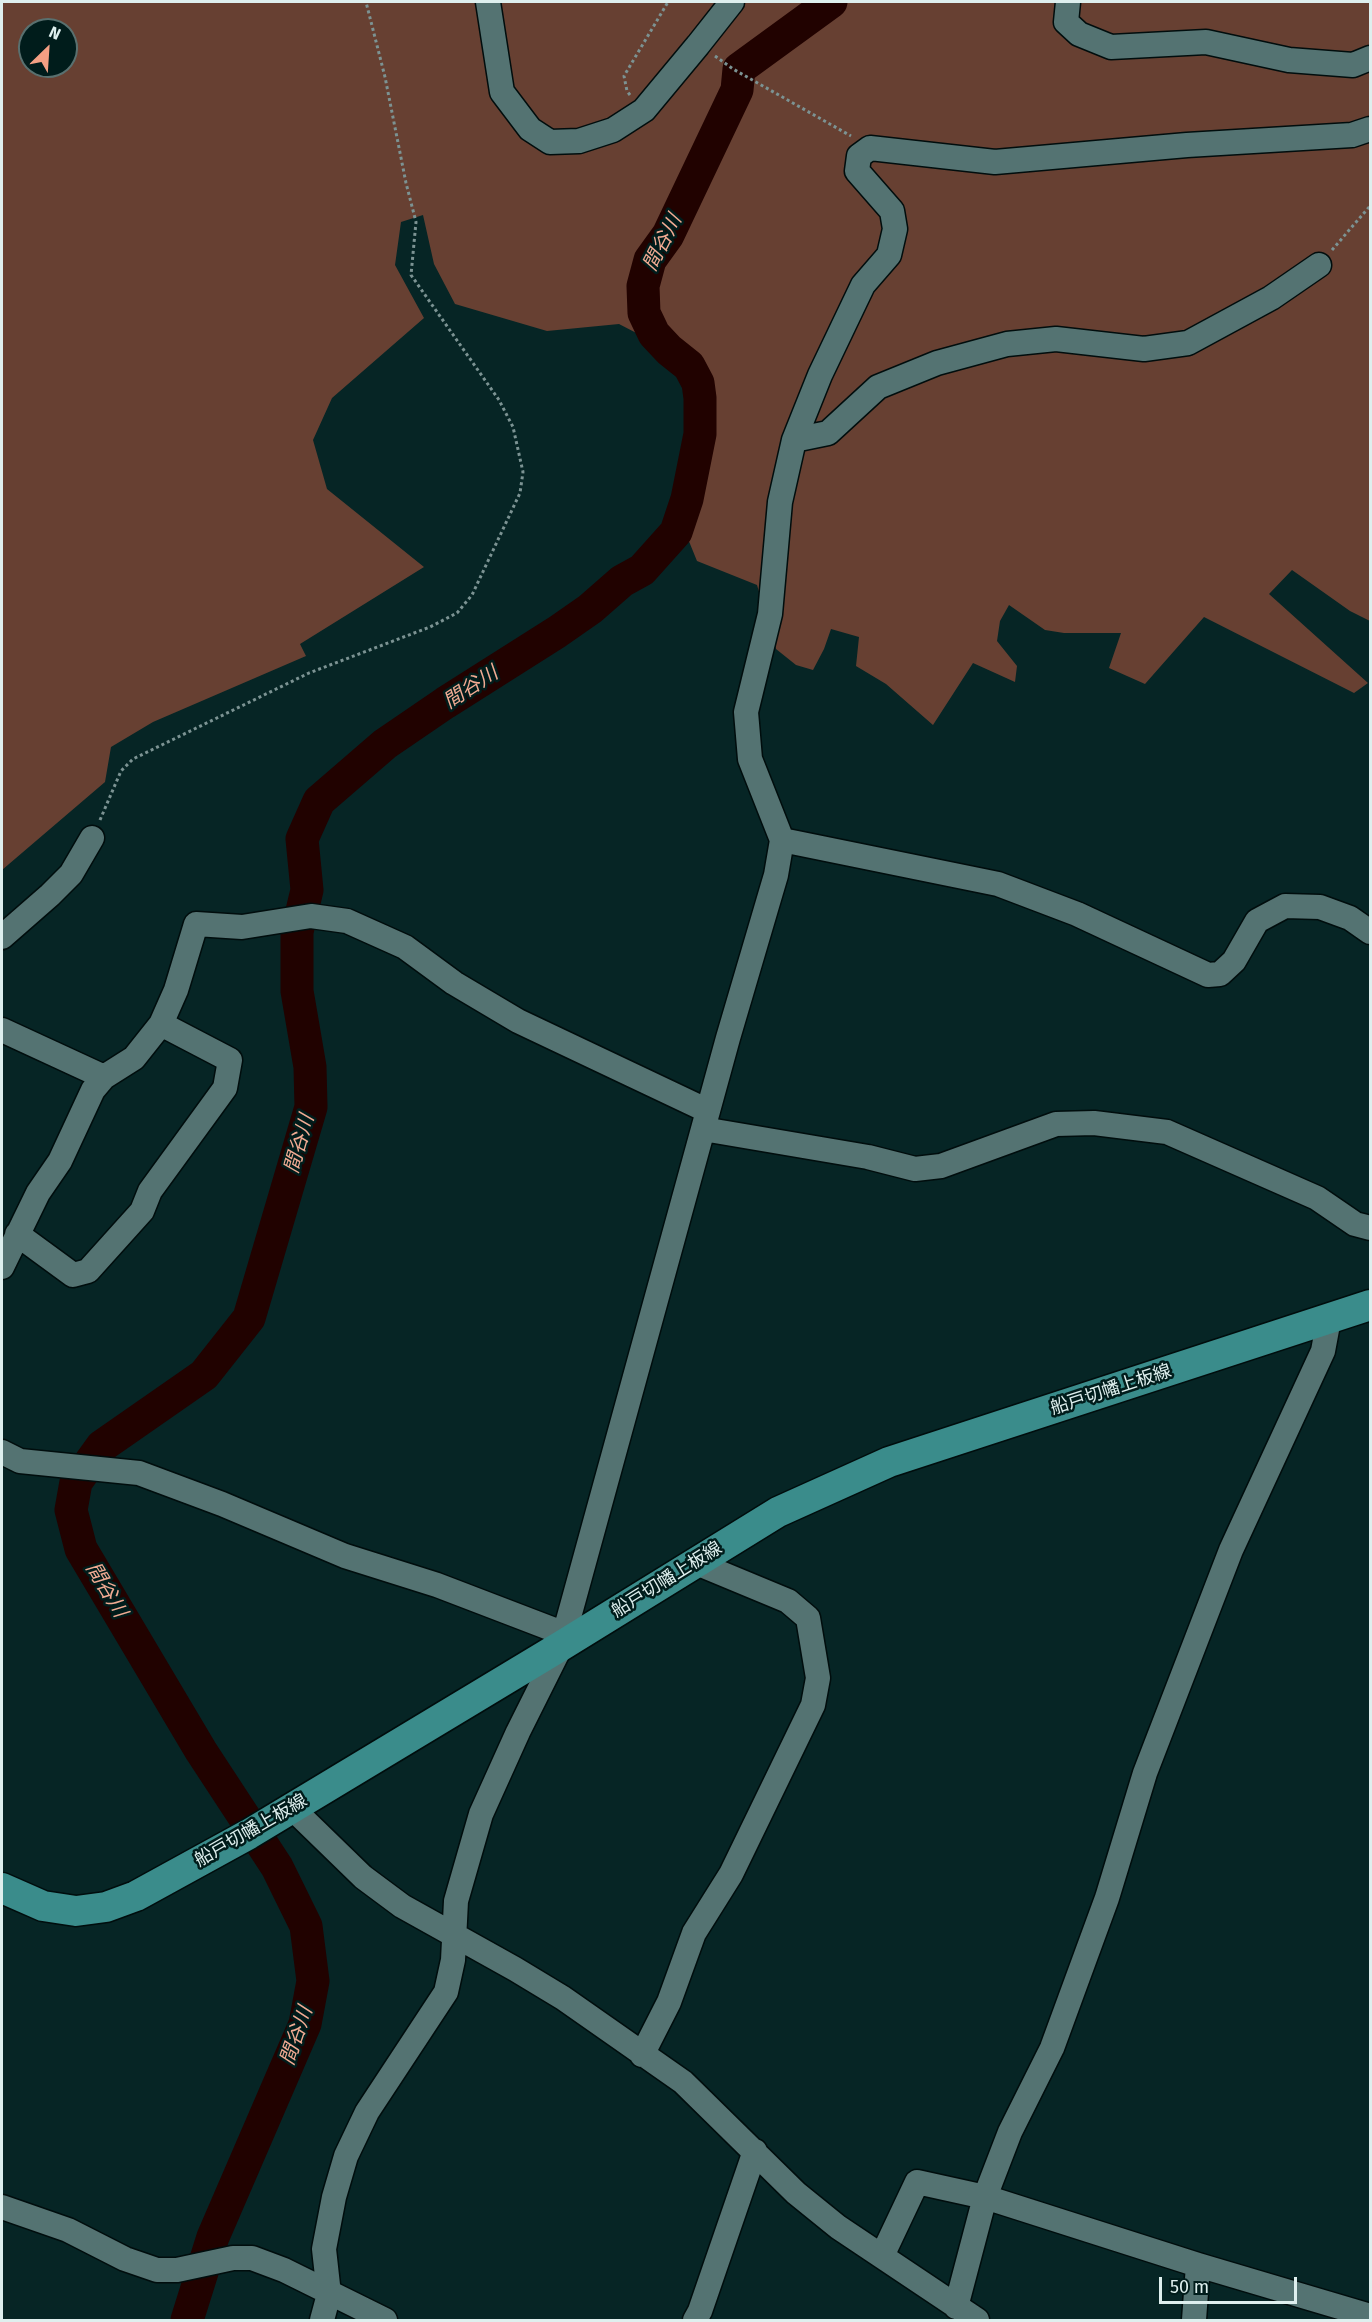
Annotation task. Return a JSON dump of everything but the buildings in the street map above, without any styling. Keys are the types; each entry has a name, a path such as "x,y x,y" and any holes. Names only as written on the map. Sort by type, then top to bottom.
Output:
{"main road":[{"name":"船戸切幡上板線","path":"2,1888 43,1906 76,1911 106,1907 136,1896 292,1808 563,1640 777,1512 889,1462 1371,1305"}],"street":[{"path":"488,2 497,73 502,92 530,129 550,142 579,141 613,130 644,110 732,2"},
{"path":"1068,2 1066,22 1079,34 1111,47 1206,42 1289,60 1353,65 1371,58"},
{"path":"322,2320 329,2294 324,2249 334,2197 346,2156 367,2112 446,1992 453,1960 456,1901 481,1814 563,1640 728,1038 776,875 782,840 750,759 746,712 770,614 780,502 794,440 820,375 863,285 889,255 895,229 892,211 857,171 859,156 870,148 995,162 1187,145 1353,135 1371,129"},
{"path":"794,440 828,433 879,387 937,363 1006,344 1056,339 1144,349 1188,343 1271,298 1319,265"},
{"path":"2,937 71,874 92,838"},
{"path":"782,840 998,884 1077,914 1208,975 1220,974 1234,961 1257,921 1286,906 1320,907 1350,918 1371,932"},
{"path":"2,1268 16,1234 38,1193 60,1161 93,1090 104,1077 134,1058 161,1024 176,990 196,924 243,927 301,917 347,921 405,947 454,983 518,1021 706,1120 915,1170 940,1166 1056,1124 1094,1123 1167,1132 1317,1198 1355,1224 1371,1228"},
{"path":"16,1234 73,1275 88,1271 142,1211 150,1191 225,1089 230,1060 161,1024"},
{"path":"2,1030 104,1077"},
{"path":"956,2307 985,2197 1010,2132 1056,2037 1107,1898 1145,1773 1198,1632 1231,1550 1323,1351 1329,1319"},
{"path":"2,1452 20,1461 139,1473 345,1556 437,1585 563,1640"},
{"path":"642,2055 669,2001 694,1934 731,1874 813,1705 818,1678 808,1618 788,1601 694,1562"},
{"path":"292,1808 363,1877 402,1906 562,1998 683,2082 796,2193 838,2227 977,2320"},
{"path":"695,2320 755,2151"},
{"path":"882,2256 917,2181 985,2197 1198,2265 1371,2316"},
{"path":"2,2207 68,2230 125,2259 157,2270 206,2266 233,2258 252,2258 284,2270 385,2320"},
{"path":"1194,2320 1198,2265"}],"path":[{"path":"92,838 121,771 133,759 309,673 430,627 457,613 472,595 520,493 523,472 513,427 499,400 411,275 416,222 385,77 366,2"},
{"path":"644,110 627,91 624,75 668,2"},
{"path":"733,69 829,122"},
{"path":"1319,265 1371,206"}],"shaded area":[{"path":"2,2 1370,2 1370,621 1350,611 1292,570 1269,594 1368,683 1354,693 1204,617 1145,684 1109,668 1121,633 1064,633 1045,630 1009,605 1000,621 997,641 1017,666 1015,682 973,663 933,725 886,684 856,666 859,637 831,629 813,670 796,665 776,649 757,585 697,561 686,534 709,447 679,375 646,338 619,324 547,331 455,304 434,264 423,215 401,222 395,265 424,318 332,398 313,440 327,489 424,567 300,644 306,656 153,722 111,747 105,782 2,870"}],"waterway":[{"name":"間谷川","path":"187,2320 213,2237 305,2024 313,1981 306,1926 277,1867 201,1751 81,1549 71,1510 76,1482 102,1446 204,1375 249,1318 311,1107 310,1067 297,991 297,932 307,890 302,839 319,801 385,744 557,632 590,609 622,581 642,570 676,532 687,499 700,434 700,398 698,383 689,366 654,334 644,313 643,286 650,260 668,235 737,90 739,69 831,2"}]}
